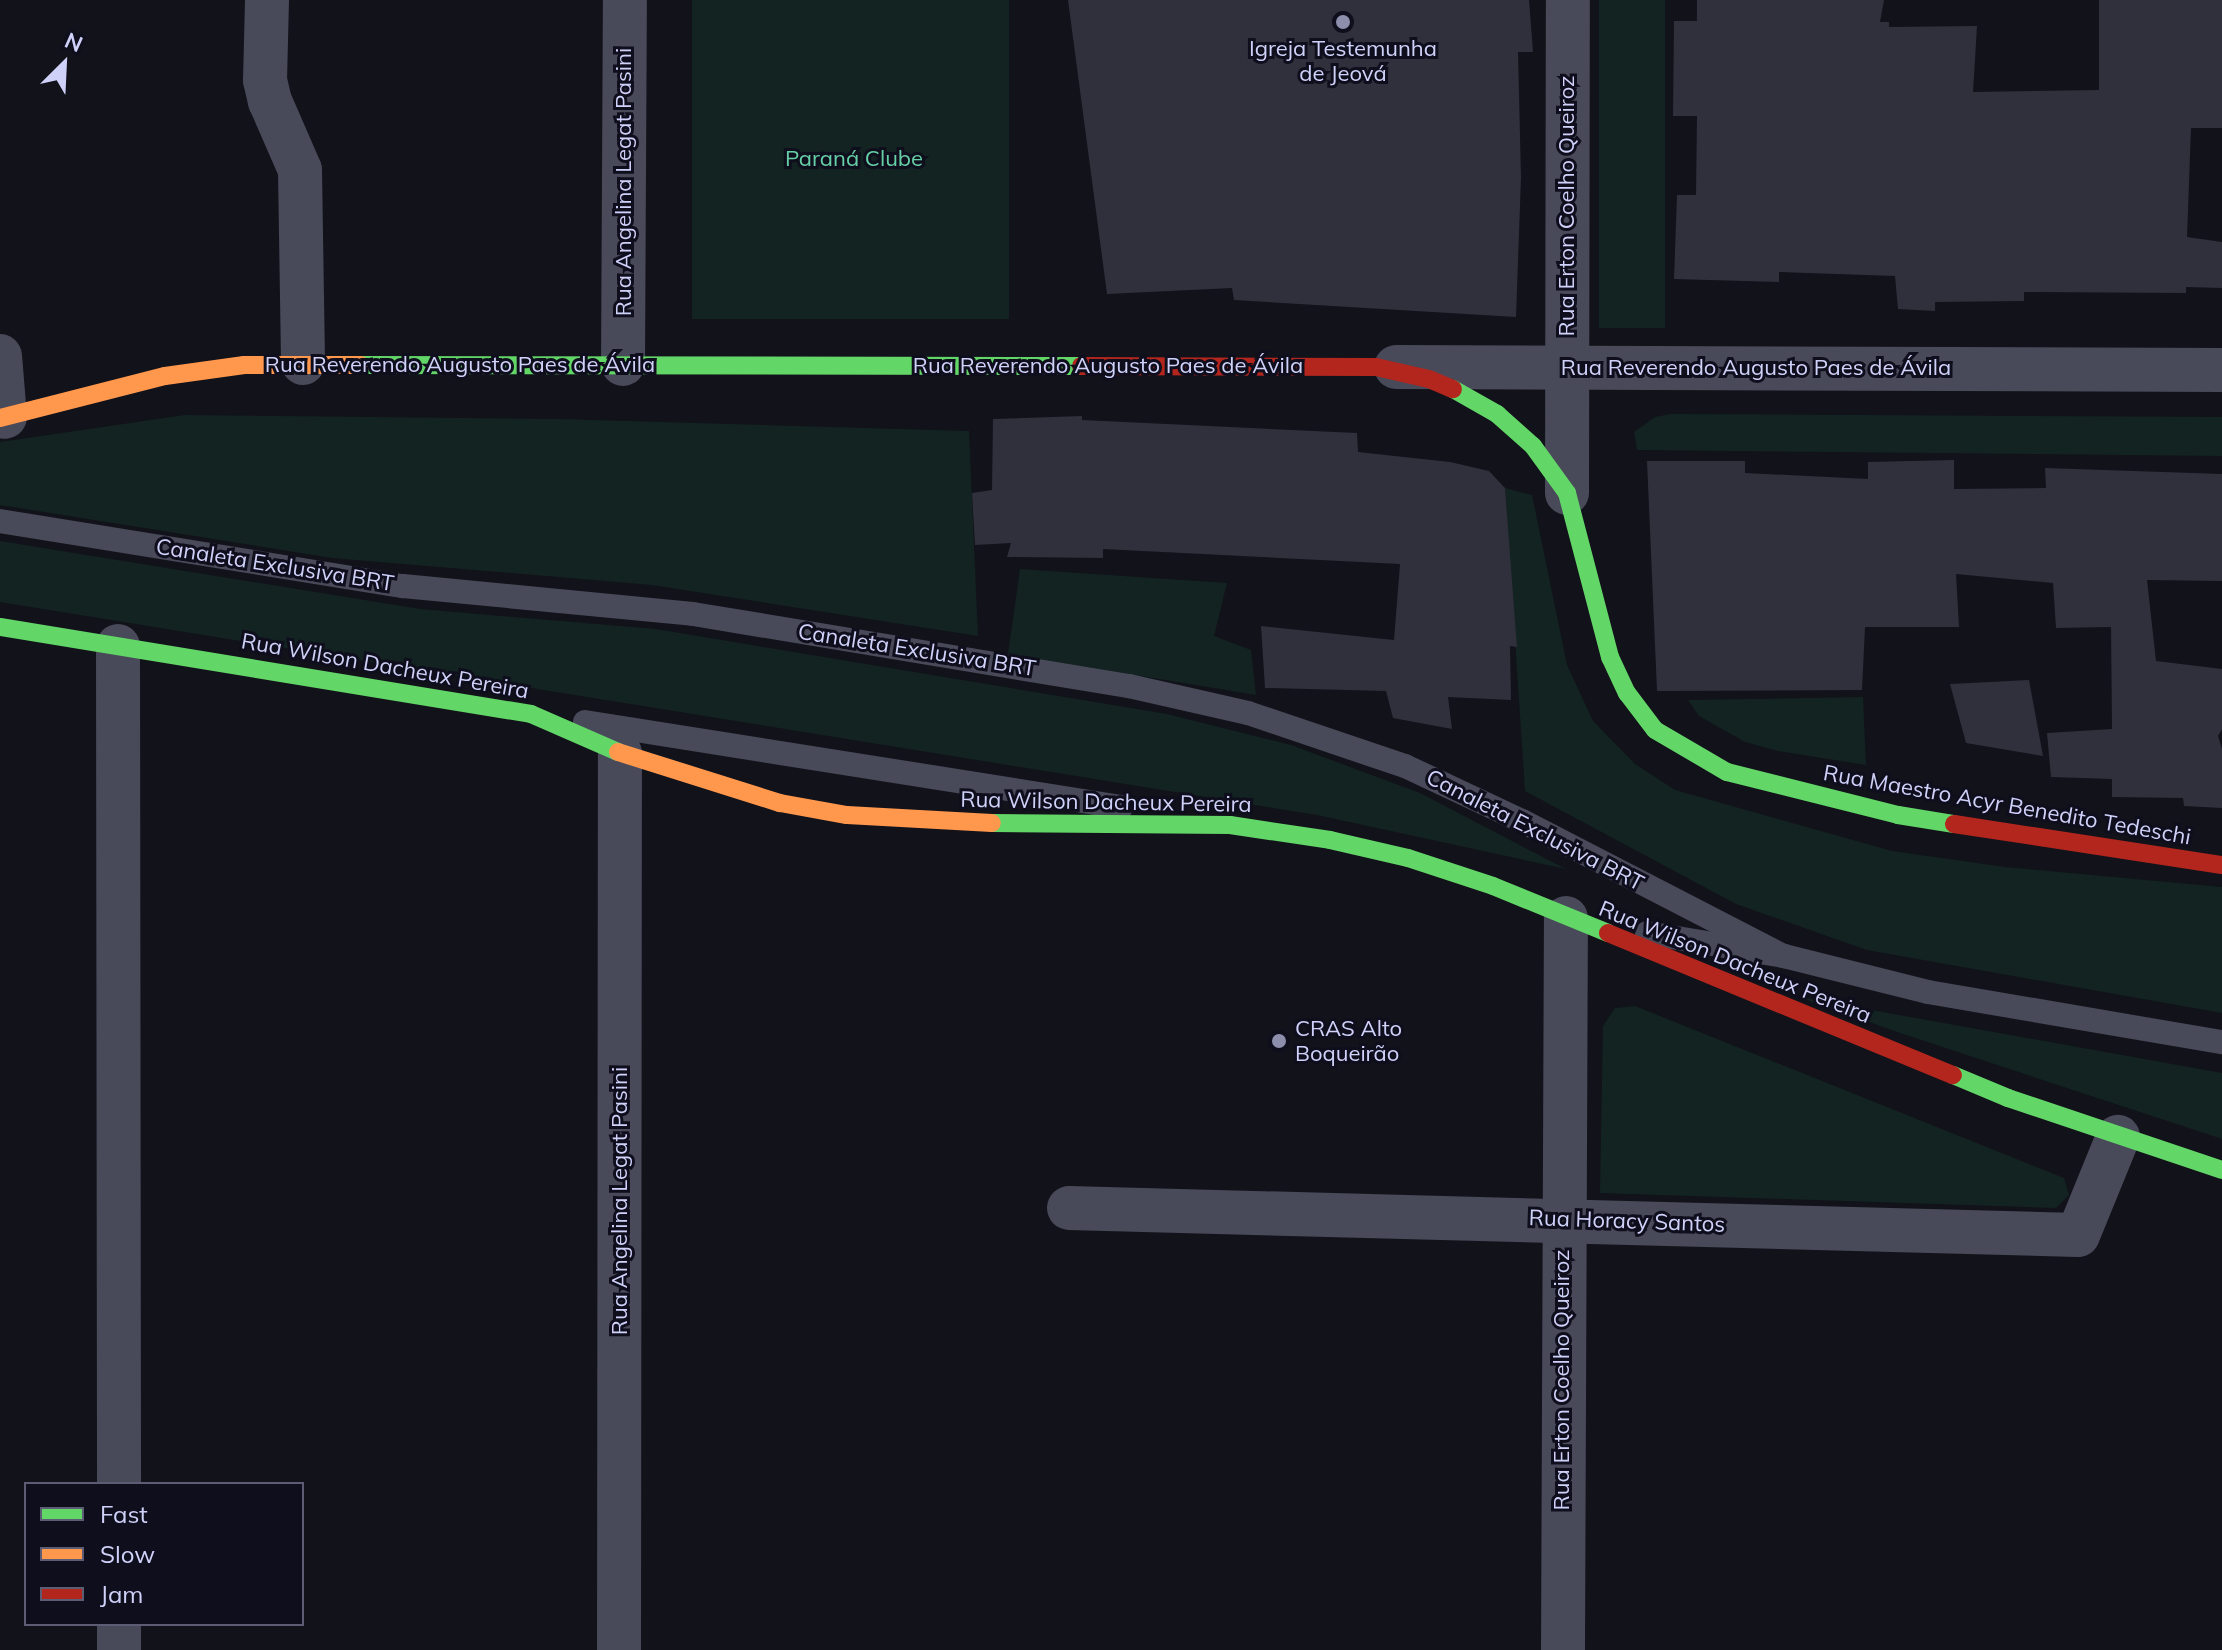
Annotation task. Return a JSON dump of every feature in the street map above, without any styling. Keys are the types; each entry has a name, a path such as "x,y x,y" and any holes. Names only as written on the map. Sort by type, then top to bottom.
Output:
{"main road":[{"name":"Rua Reverendo Augusto Paes de Ávila","path":"2,418 208,368 303,363 1376,367"},
{"path":"1376,367 1429,379 1497,414 1533,446 1567,493"},
{"name":"Rua Erton Coelho Queiroz","path":"1567,493 1610,657 1627,693 1655,730"},
{"name":"Rua Wilson Dacheux Pereira","path":"0,627 531,714 620,753 765,799 847,815 1001,824 1230,825 1330,840 1408,858 1493,886 2008,1098 2222,1170"},
{"name":"Rua Maestro Acyr Benedito Tedeschi","path":"1655,730 1686,751 1727,772 1842,803 1898,815 2222,865"}],"street":[{"path":"267,0 265,80 270,101 300,170 303,363"},
{"name":"Rua Angelina Legat Pasini","path":"623,364 625,0"},
{"name":"Rua Erton Coelho Queiroz","path":"1567,493 1568,0"},
{"path":"0,356 2,418"},
{"name":"Rua Reverendo Augusto Paes de Ávila","path":"1376,367 2222,370"},
{"path":"118,646 119,1482"},
{"name":"Rua Angelina Legat Pasini","path":"619,1650 620,753"},
{"name":"Rua Erton Coelho Queiroz","path":"1563,1650 1562,1218 1566,918"},
{"name":"Rua Horacy Santos","path":"1069,1208 1562,1218 2078,1235 2118,1137"},
{"path":"119,1626 119,1650"}],"lane":[{"name":"Canaleta Exclusiva BRT","path":"0,521 403,586 693,614 1129,686 1248,713 1419,772 1784,956"},
{"path":"531,714 1230,825"},
{"name":"Canaleta Exclusiva BRT","path":"1566,918 1784,956 1928,992 2222,1042"}],"green space":[{"name":"Paraná Clube","path":"692,0 1009,0 1009,319 692,319"},
{"path":"1599,0 1665,0 1665,328 1599,328"},
{"path":"1670,414 2222,417 2222,456 1637,450 1634,432 1655,417"},
{"path":"185,415 558,419 969,431 978,636 652,585 332,558 0,505 0,442"},
{"path":"1505,488 1532,495 1567,665 1593,721 1635,764 1675,790 1892,851 2005,867 2222,887 2222,1013 1867,950 1736,904 1525,791"},
{"path":"0,541 420,609 656,629 1167,714 1291,745 1420,793 1566,869 1317,815 0,602"},
{"path":"1020,569 1227,583 1214,636 1251,650 1256,695 1008,654"},
{"path":"1863,697 1866,765 1778,751 1745,742 1699,716 1688,700"},
{"path":"1799,997 2222,1073 2222,1139 1900,1033"},
{"path":"1635,1006 2064,1178 2069,1195 2056,1208 1600,1193 1603,1026 1615,1008"}],"building":[{"path":"1068,0 1529,0 1533,52 1518,52 1521,178 1516,317 1234,300 1232,288 1107,294"},
{"path":"1697,0 1884,0 1880,22 1889,22 1889,27 1977,26 1973,92 2099,90 2099,0 2222,0 2222,128 2191,128 2187,237 2222,242 2222,288 2186,287 2186,293 2024,292 2024,301 1935,302 1935,311 1898,309 1895,276 1779,272 1779,282 1674,279 1677,195 1696,195 1697,116 1673,116 1674,21 1697,21"},
{"path":"1082,416 1082,420 1357,433 1358,452 1450,462 1489,471 1505,488 1517,647 1510,646 1511,700 1448,697 1452,729 1393,718 1386,691 1265,688 1261,626 1394,640 1400,564 1103,549 1103,558 1007,557 1011,543 975,545 972,493 992,490 993,419"},
{"path":"1954,460 1954,489 2046,488 2045,468 2222,474 2222,581 2147,580 2156,661 2222,669 2222,729 2218,736 2222,749 2222,808 2184,806 2183,798 2112,797 2112,779 2051,777 2047,733 2112,729 2111,627 2056,628 2053,583 1956,574 1959,627 1865,627 1862,690 1657,691 1647,461 1745,461 1745,473 1868,479 1868,462"},
{"path":"2029,680 2043,756 1966,743 1950,684"}],"traffic: fast":[{"path":"361,365 1081,366"},
{"path":"1453,389 1497,414 1533,446 1567,493 1610,657 1627,693 1655,730 1727,772 1898,815 1954,824"},
{"path":"0,627 531,714 618,752"},
{"path":"992,823 1230,825 1330,840 1408,858 1493,886 1608,933"},
{"path":"1953,1075 2008,1098 2222,1170"}],"traffic: slow":[{"path":"0,418 165,376 244,365 361,365"},
{"path":"618,752 780,803 847,815 992,823"}],"traffic: jam":[{"path":"1081,366 1376,367 1429,379 1453,389"},
{"path":"1954,824 2222,865"},
{"path":"1608,933 1953,1075"}],"place":[{"name":"Igreja Testemunha de Jeová","path":"1343,22"},
{"name":"CRAS Alto Boqueirão","path":"1279,1041"}]}
